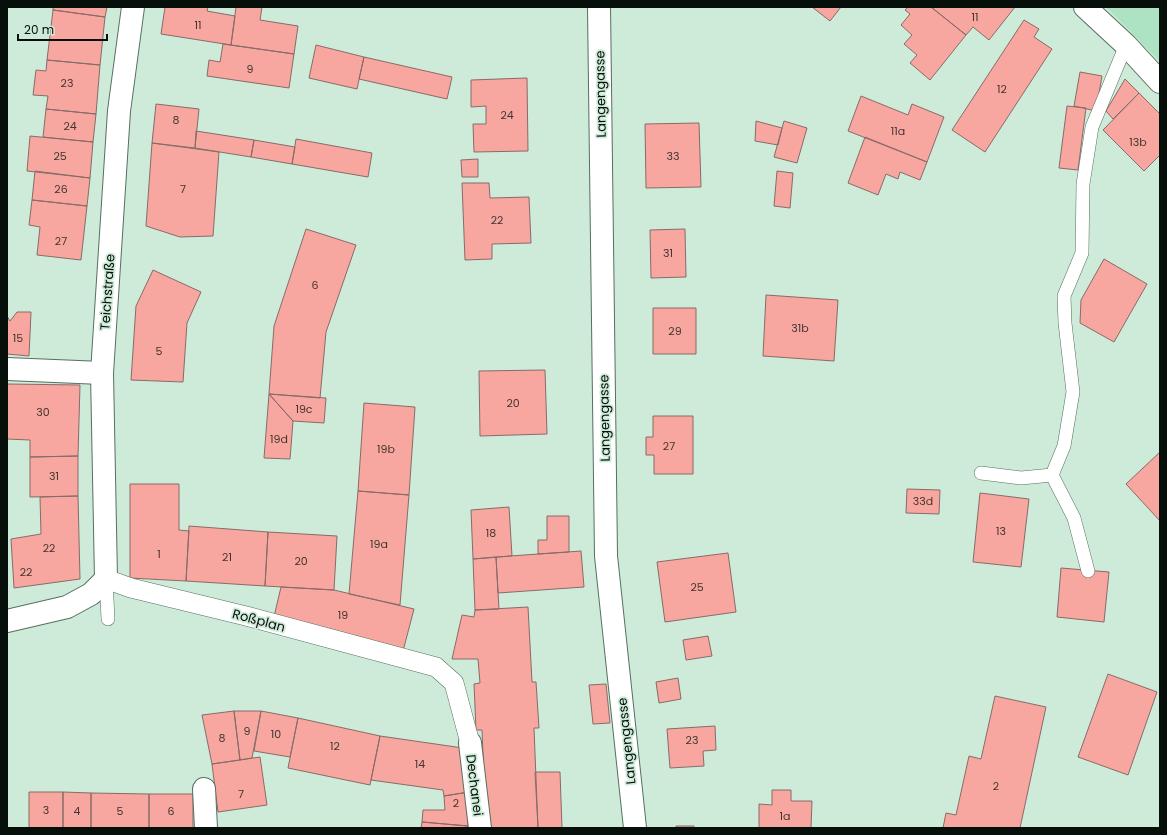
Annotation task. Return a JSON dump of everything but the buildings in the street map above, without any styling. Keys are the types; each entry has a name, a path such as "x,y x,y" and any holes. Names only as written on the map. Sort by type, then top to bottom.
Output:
{"street":[{"name":"Teichstraße","path":"106,579 102,373 119,111 133,7"},
{"name":"Langengasse","path":"599,7 606,556 635,828"},
{"path":"1085,7 1126,45 1160,82"},
{"path":"7,369 102,373"},
{"path":"7,621 67,607 91,594 106,579"},
{"name":"Roßplan","path":"106,579 131,588 246,616 436,667 454,683 470,743"},
{"name":"Dechanei","path":"470,743 480,828"},
{"path":"204,789 206,828"}],"lane":[{"path":"1088,571 1074,518 1052,475 1064,446 1073,392 1065,324 1064,296 1082,253 1083,184 1092,127 1126,45"},
{"path":"981,473 1021,478 1052,475"},
{"path":"106,579 108,619"}],"green space":[{"path":"1105,7 1160,7 1160,62 1111,12"}]}
